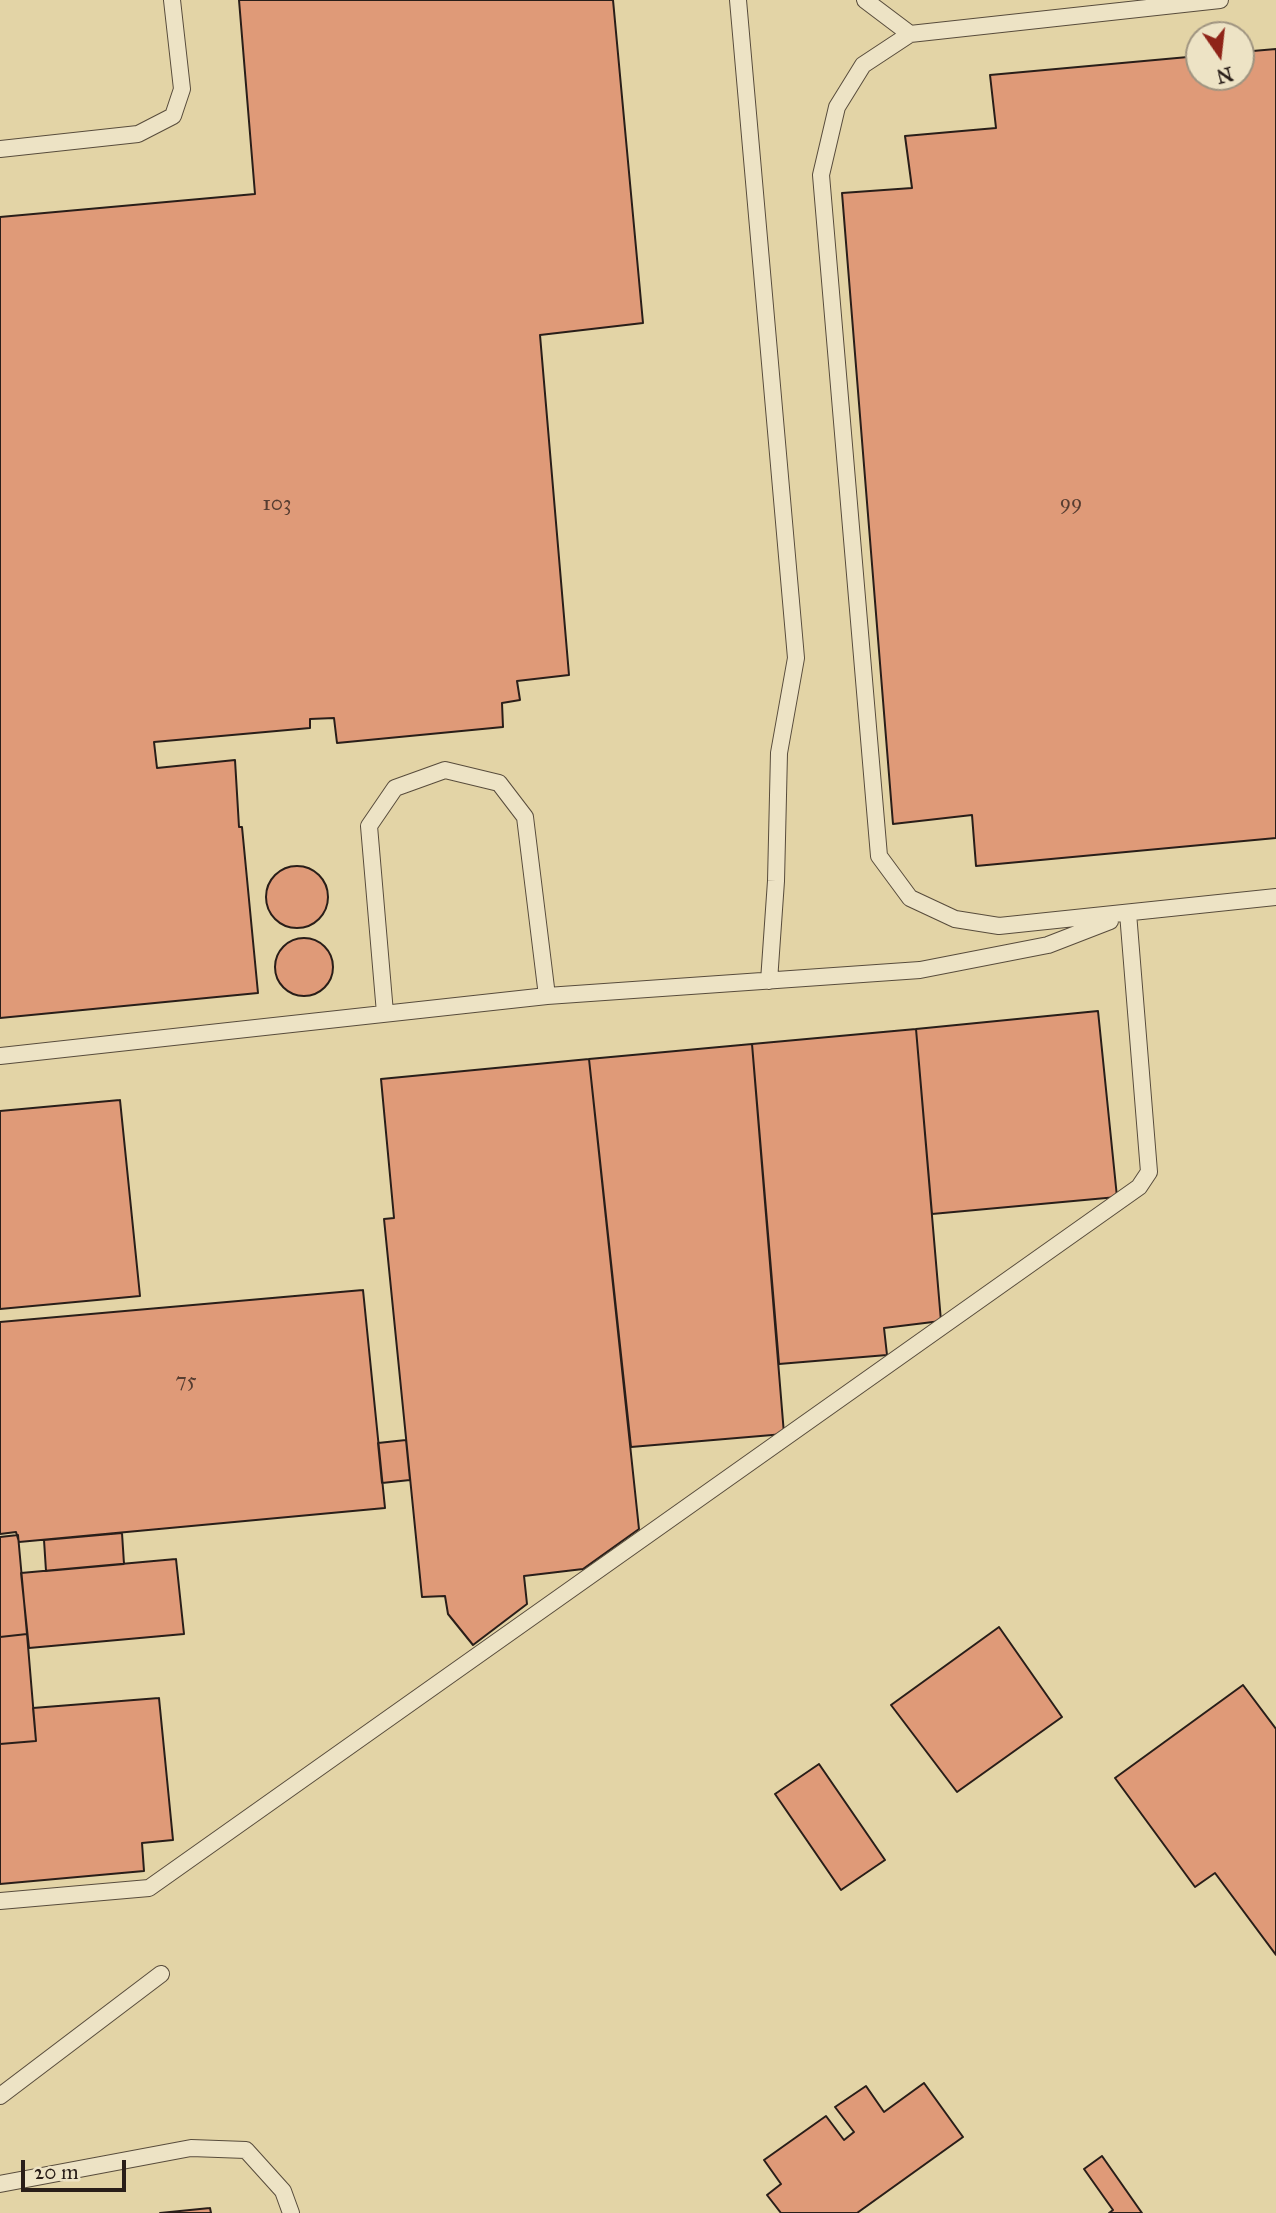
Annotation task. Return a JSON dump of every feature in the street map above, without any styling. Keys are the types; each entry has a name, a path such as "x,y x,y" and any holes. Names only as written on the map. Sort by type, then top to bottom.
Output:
{"lane":[{"path":"0,149 138,134 173,116 182,89 172,0"},
{"path":"738,0 796,658 779,753 776,881 769,981"},
{"path":"865,0 910,34"},
{"path":"1220,0 910,34 863,65 837,107 821,175 879,856 910,898 955,919 999,926 1276,897"},
{"path":"386,1013 369,826 394,788 445,770 499,783 525,817 547,996"},
{"path":"0,1056 547,996 920,970 1048,945 1128,913"},
{"path":"0,1901 149,1888 1139,1187 1149,1172 1128,913"},
{"path":"0,2096 161,1974"},
{"path":"0,2184 191,2148 246,2150 283,2191 291,2213"}],"building":[{"path":"239,0 613,0 643,323 540,335 569,675 517,681 520,700 502,703 503,727 337,743 334,718 310,719 310,728 154,742 157,768 235,760 239,827 242,827 258,993 0,1018 0,217 255,194"},
{"path":"1276,49 1276,838 976,866 972,815 893,824 842,193 912,188 905,136 996,128 990,75 1185,57 1185,91 1255,91 1255,51"},
{"path":"297,866 319,875 328,897 319,919 297,928 275,919 266,897 275,875"},
{"path":"298,938 310,938 325,946 333,961 333,973 325,988 310,996 298,996 283,988 275,973 275,961 283,946"},
{"path":"1098,1011 1117,1197 932,1214 916,1029"},
{"path":"916,1029 941,1321 884,1328 887,1355 779,1364 752,1044"},
{"path":"752,1044 784,1434 631,1447 589,1059"},
{"path":"589,1059 639,1529 583,1569 524,1576 527,1604 473,1645 448,1614 445,1596 422,1597 384,1219 394,1218 381,1079"},
{"path":"120,1100 140,1296 0,1309 0,1111"},
{"path":"363,1290 385,1508 19,1542 16,1532 0,1534 0,1322"},
{"path":"406,1440 410,1480 382,1483 378,1443"},
{"path":"122,1533 124,1564 46,1571 44,1540"},
{"path":"18,1535 27,1634 0,1637 0,1537"},
{"path":"176,1559 184,1634 29,1648 21,1573"},
{"path":"999,1627 1062,1717 957,1792 891,1705"},
{"path":"27,1634 36,1741 0,1744 0,1637"},
{"path":"1243,1685 1276,1729 1276,1955 1215,1873 1195,1887 1115,1778"},
{"path":"159,1698 173,1840 142,1843 144,1871 0,1884 0,1744 36,1741 33,1708"},
{"path":"819,1764 885,1860 841,1890 775,1794"},
{"path":"924,2083 963,2137 857,2213 781,2213 767,2195 781,2184 764,2160 826,2116 844,2140 854,2132 835,2107 866,2086 884,2112"},
{"path":"1102,2156 1142,2213 1109,2213 1113,2210 1084,2169"},
{"path":"210,2208 211,2213 160,2213"}]}
